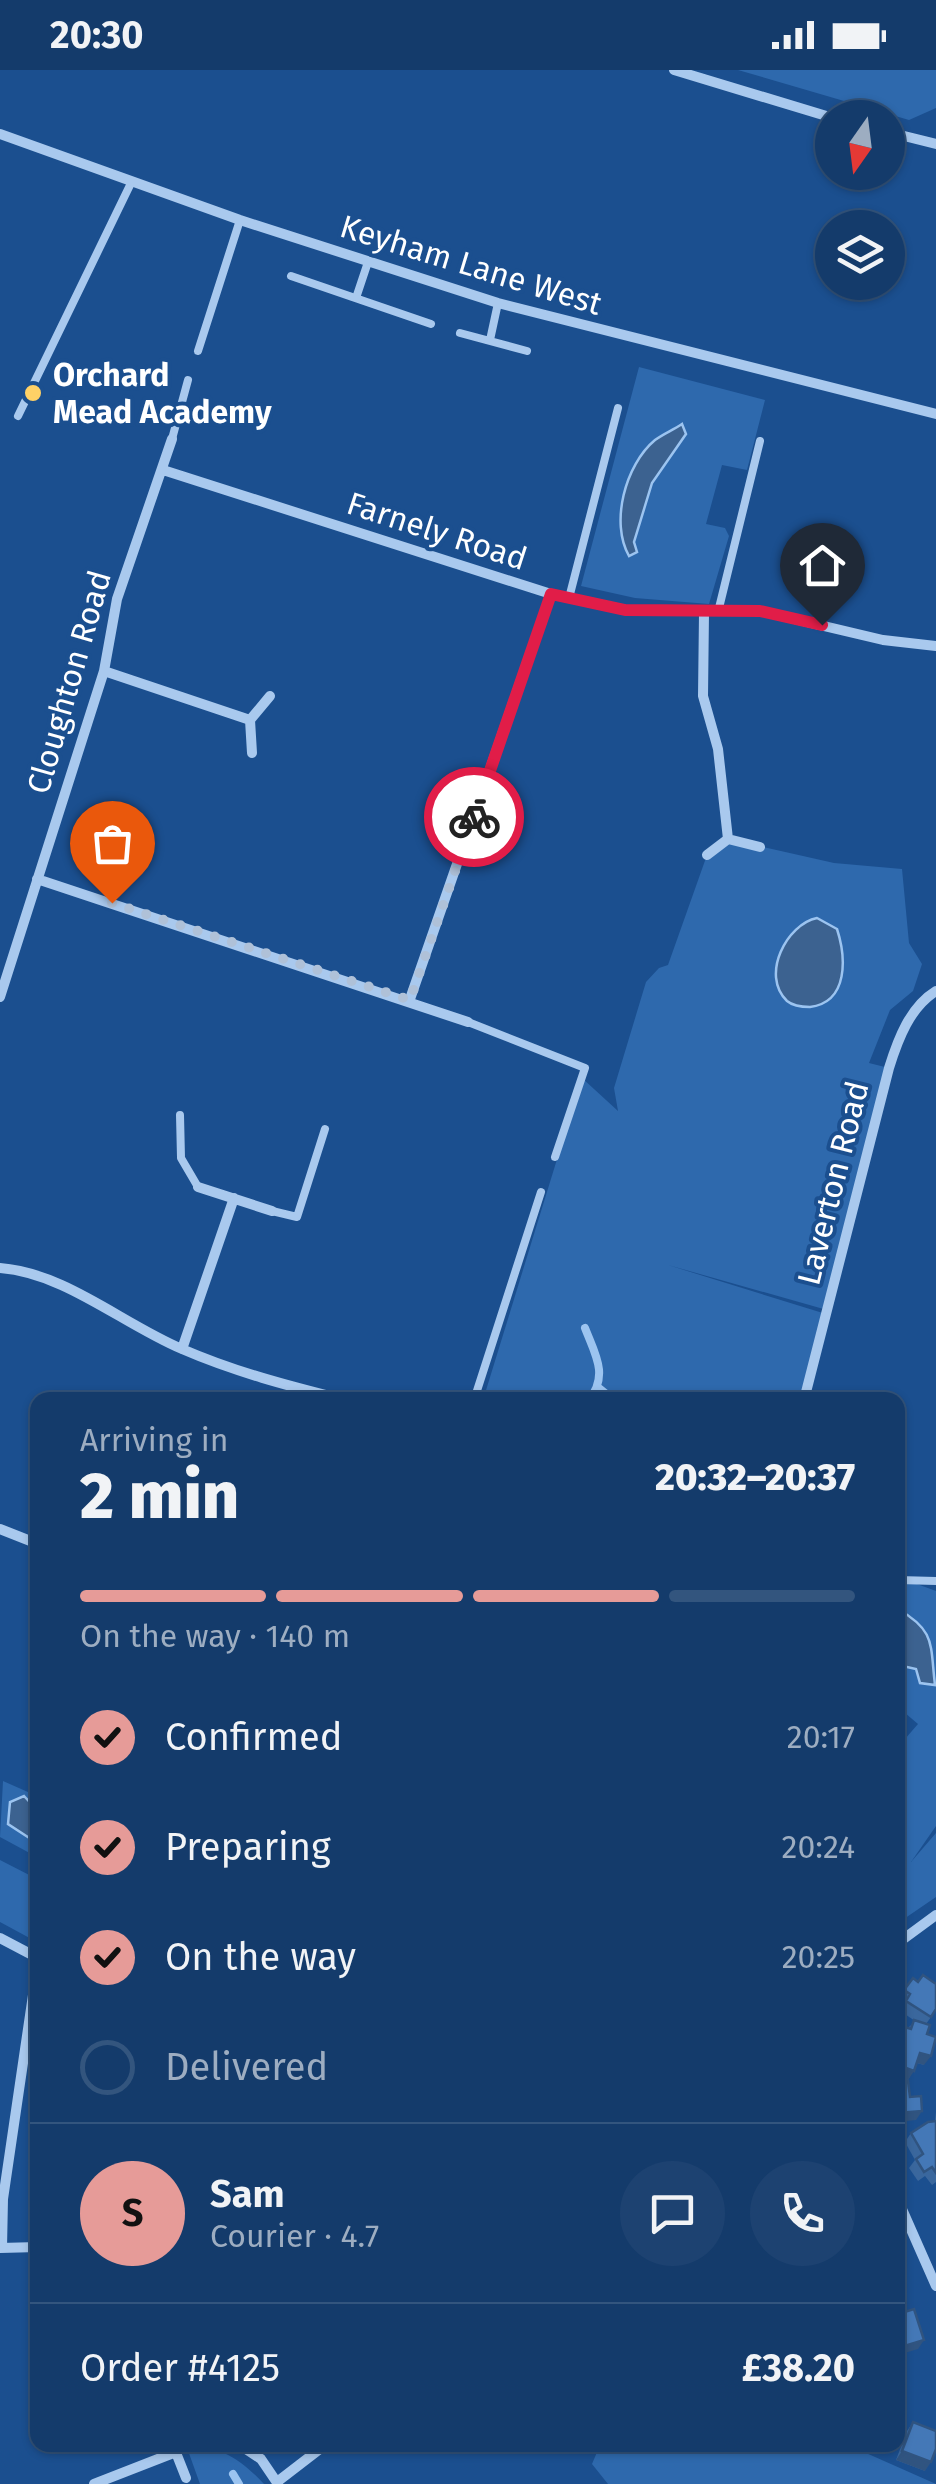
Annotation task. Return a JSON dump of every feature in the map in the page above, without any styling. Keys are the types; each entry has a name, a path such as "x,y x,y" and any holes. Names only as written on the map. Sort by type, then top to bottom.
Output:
{"street":[{"path":"674,70 815,113"},
{"name":"Keyham Lane West","path":"0,134 240,220 498,303 936,414"},
{"path":"905,136 936,144"},
{"name":"Cloughton Road","path":"0,997 104,671 117,600 172,439"},
{"name":"Farnely Road","path":"164,470 551,594 625,610 760,611 883,640 936,646"},
{"path":"410,1000 551,594"},
{"path":"704,613 703,696 718,749 728,839"},
{"path":"104,671 250,720"},
{"path":"252,752 250,720 270,696"},
{"path":"728,839 760,848"},
{"path":"707,855 728,839"},
{"path":"37,878 468,1022"},
{"name":"Laverton Road","path":"806,1392 888,1068 898,1039 922,1000 936,991"},
{"path":"198,1187 272,1211"},
{"path":"182,1349 234,1198"},
{"path":"0,1268 33,1270 182,1349 243,1374 314,1392"},
{"path":"0,1529 30,1541"},
{"path":"905,1938 936,1915"},
{"path":"0,1938 30,1955"},
{"path":"30,2014 3,2199 1,2248 30,2248"},
{"path":"905,2216 936,2286"},
{"path":"94,2484 167,2452"},
{"path":"175,2452 187,2481"},
{"path":"249,2452 278,2483 316,2452"}],"lane":[{"path":"18,416 132,181"},
{"path":"198,350 240,220"},
{"path":"356,298 368,262"},
{"path":"291,276 432,324"},
{"path":"490,340 498,303"},
{"path":"460,333 527,351"},
{"path":"172,439 188,380"},
{"path":"569,598 618,408"},
{"path":"718,612 760,441"},
{"path":"468,1022 585,1068 555,1157"},
{"path":"180,1115 181,1158 198,1187"},
{"path":"272,1211 296,1217 325,1129"},
{"path":"477,1392 541,1192"},
{"path":"905,1580 936,1581"}],"shaded area":[{"path":"738,70 936,70 936,108 909,120 905,119 905,100 841,100"},
{"path":"639,367 765,400 747,470 722,465 706,524 725,528 729,536 709,604 635,598 581,586"},
{"path":"682,424 686,434 652,483 634,542 637,552 629,556 623,543 621,511 629,479 644,451"},
{"path":"728,839 834,863 902,869 909,943 922,964 913,991 890,1010 869,1063 889,1068 827,1310 668,1265 826,1314 806,1392 485,1392 582,1078 618,1111 614,1088 646,982 659,968 668,965 707,855"},
{"path":"817,918 837,929 842,977 832,997 823,1003 798,1006 787,1001 779,990 777,965 787,940 806,922"},
{"path":"905,1580 936,1591 936,1826 911,1862 936,1833 936,1897 905,1918 905,1739 918,1724 905,1713"},
{"path":"905,1614 919,1624 929,1640 935,1685 920,1683 916,1669 905,1667"},
{"path":"3,1781 30,1793 30,1853 0,1837"},
{"path":"24,1796 30,1802 30,1838 8,1824 10,1802"},
{"path":"0,1860 30,1875 30,1938 0,1922"},
{"path":"189,2452 228,2455 264,2484 200,2484"},
{"path":"597,2452 864,2452 936,2484 608,2484 592,2464"}],"building":[{"path":"923,1975 936,1984 936,2009 931,2017 906,2001 910,1994 905,1989 913,1978 918,1982"},
{"path":"914,2020 930,2025 927,2034 936,2037 931,2056 920,2053 914,2071 905,2068 905,2027 911,2029"},
{"path":"905,2081 910,2097 921,2096 922,2111 905,2112"},
{"path":"936,2121 936,2173 932,2167 924,2172 916,2159 923,2154 911,2133"},
{"path":"914,2309 924,2340 905,2346 905,2312"},
{"path":"913,2422 936,2431 931,2462 905,2452"}],"waterway":[{"path":"585,1328 599,1373 594,1392"},
{"path":"599,1388 604,1392"},
{"path":"233,2474 239,2484"}],"way so far":[{"path":"112,903 410,1000 474,817"}],"place":[{"name":"Orchard Mead Academy","path":"33,393"}],"route":[{"path":"474,817 551,594 625,610 675,614 760,611 822,625"}]}
